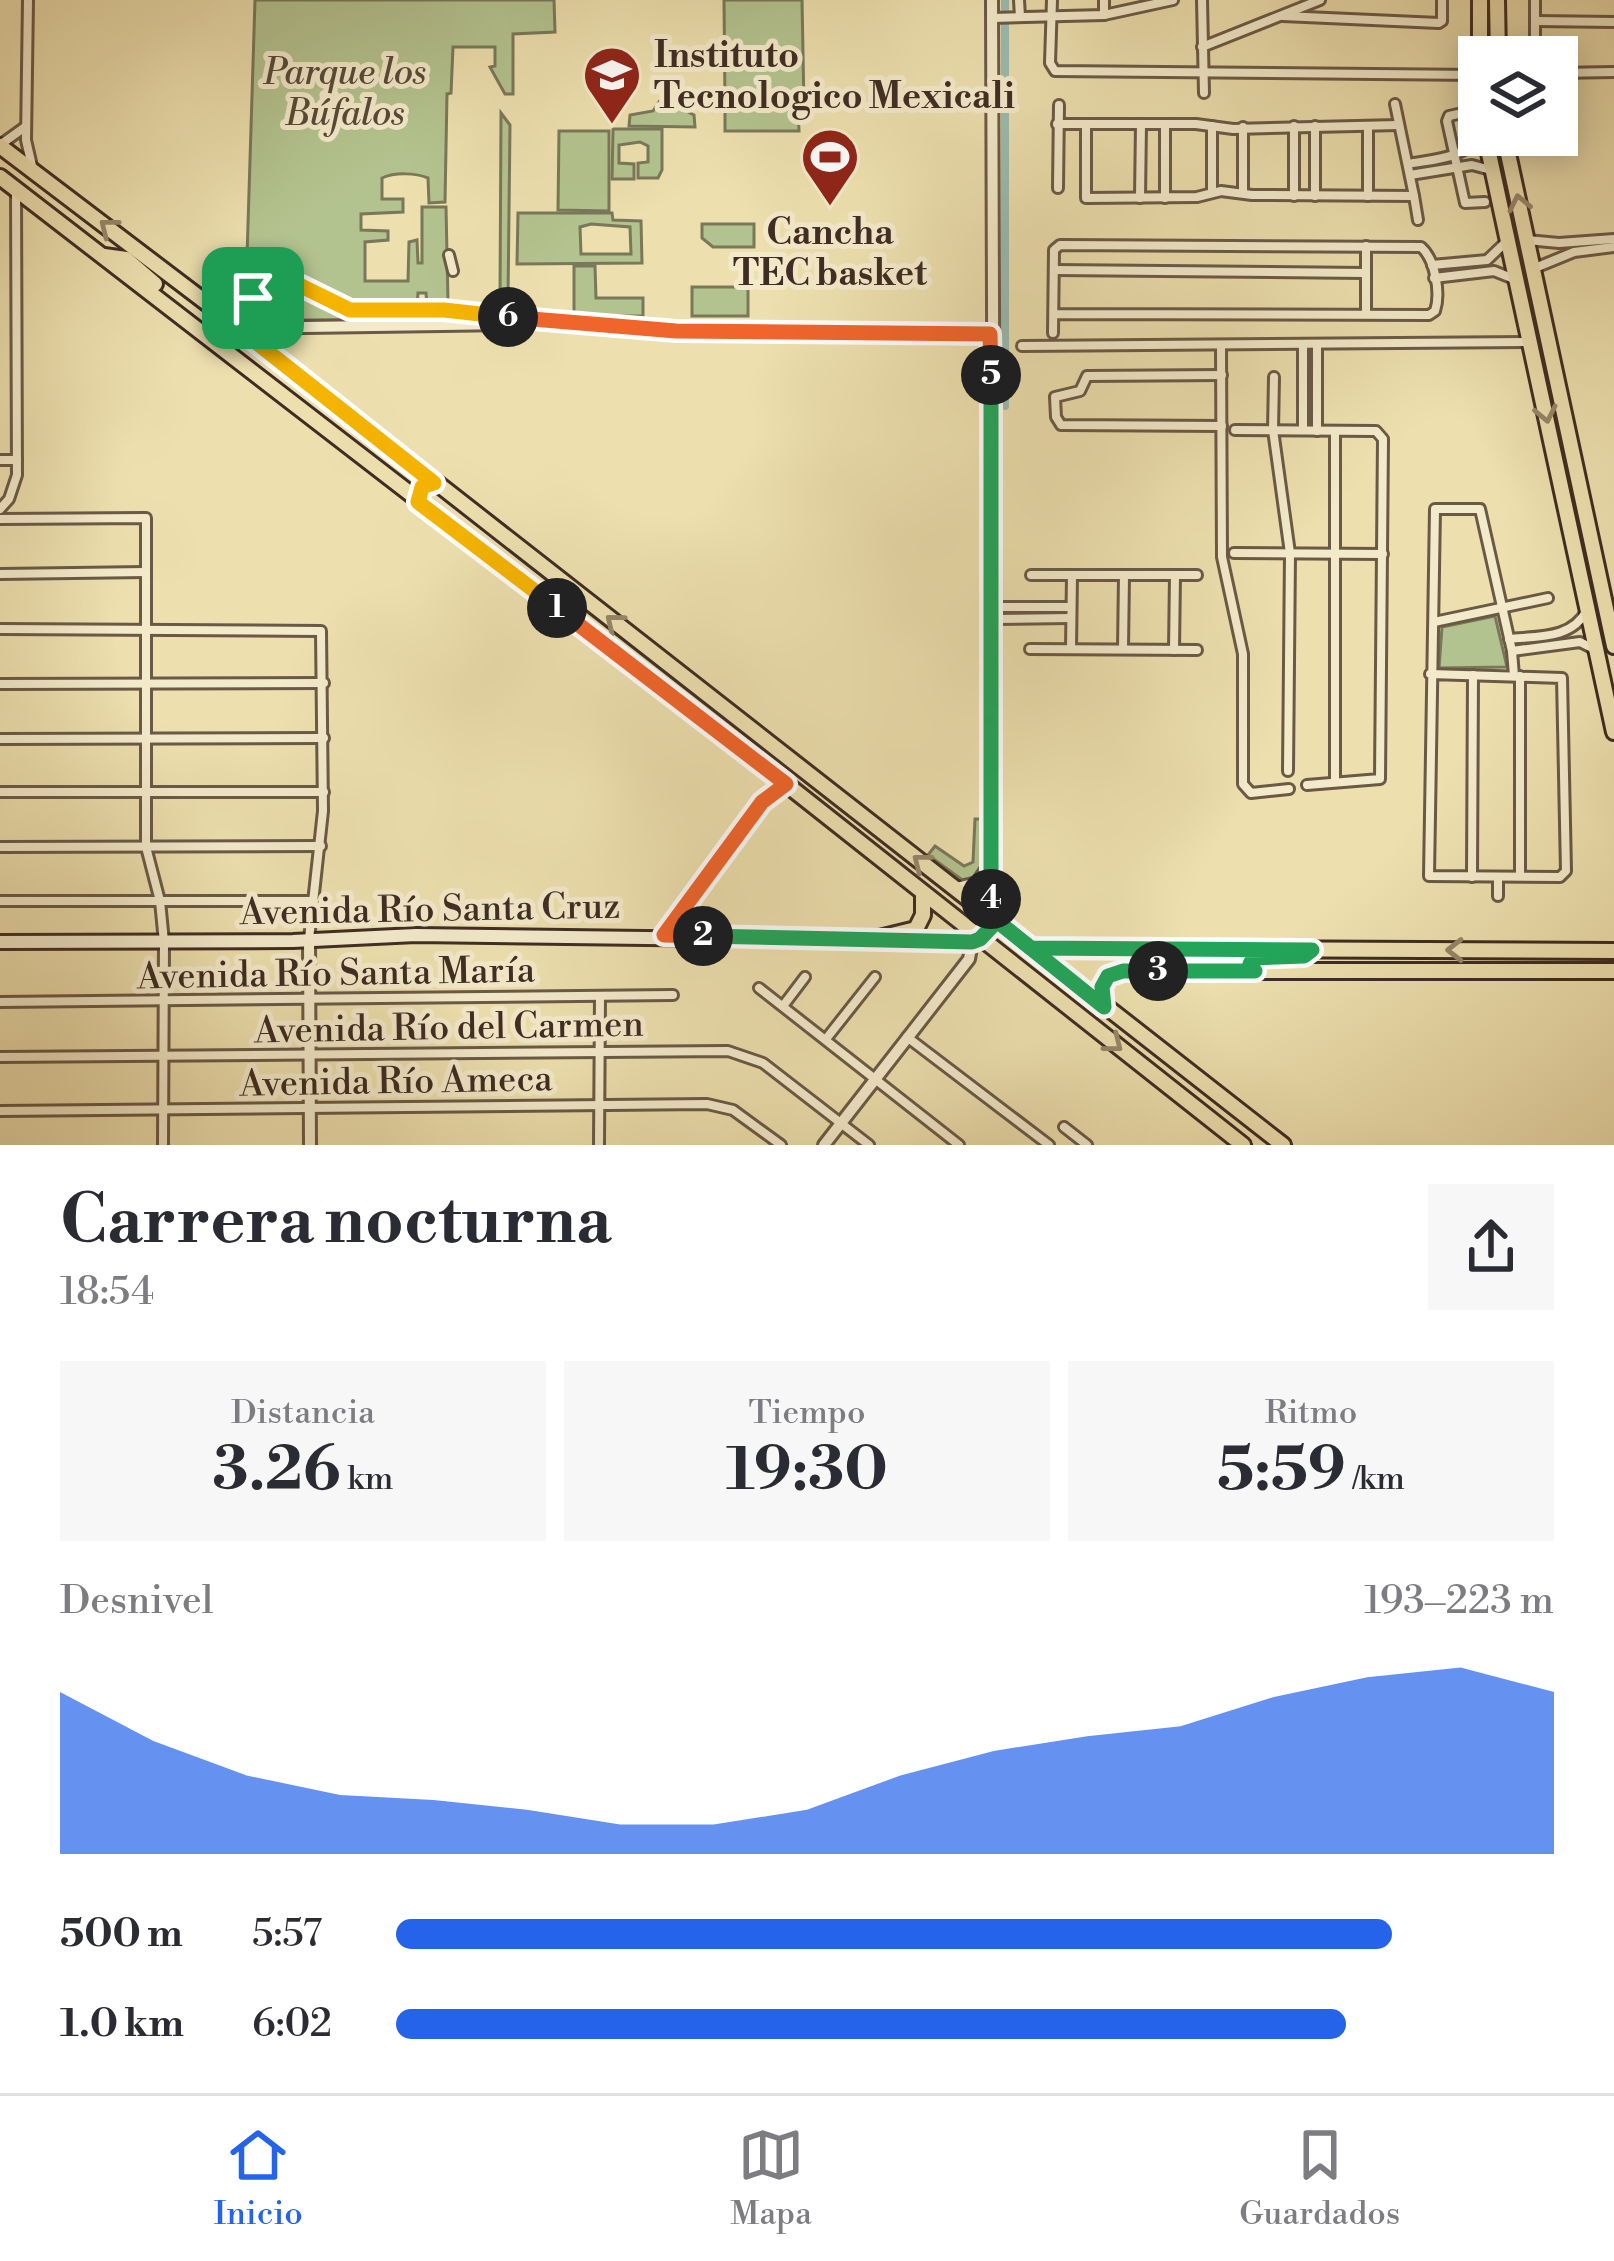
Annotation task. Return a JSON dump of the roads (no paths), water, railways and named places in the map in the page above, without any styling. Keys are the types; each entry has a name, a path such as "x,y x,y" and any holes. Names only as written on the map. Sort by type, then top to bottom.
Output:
{"main road":[{"path":"1480,0 1480,36"},
{"path":"1497,0 1498,36"},
{"path":"0,146 1283,1145"},
{"path":"1489,156 1614,731"},
{"path":"1509,156 1614,646"},
{"path":"0,176 770,771 976,940 1243,1145"},
{"path":"104,256 126,259 204,322 238,328"},
{"path":"1530,342 1548,339"},
{"path":"418,502 422,487 434,483"},
{"path":"667,694 672,684 685,679"},
{"path":"770,771 799,766"},
{"path":"786,784 820,783"},
{"path":"875,939 916,929 923,915 923,893"},
{"path":"976,940 994,919"},
{"name":"Avenida Río Santa Cruz","path":"0,942 416,935 976,940"},
{"path":"1031,948 1614,951"},
{"path":"1255,971 1250,964 1253,958 1304,956 1312,950"},
{"path":"1474,971 1515,964 1518,951"},
{"path":"1104,1007 1103,980 1116,972 1614,971"},
{"path":"1204,1115 1225,1117 1235,1108"}],"street":[{"path":"28,0 26,126 32,167"},
{"path":"992,0 996,18 989,864 994,919"},
{"path":"1017,17 1019,0"},
{"path":"1052,0 1050,62 1055,71 1458,75"},
{"path":"1104,0 1104,15"},
{"path":"996,18 1104,15 1173,0"},
{"path":"1202,0 1204,93"},
{"path":"1202,47 1320,0"},
{"path":"1283,16 1441,23 1442,0"},
{"path":"1535,0 1535,36"},
{"path":"1535,21 1614,22"},
{"path":"1578,73 1614,73"},
{"path":"1395,104 1418,220"},
{"path":"1058,105 1058,188"},
{"path":"1458,114 1447,121 1465,203 1485,202"},
{"path":"1058,124 1399,125"},
{"path":"1086,124 1086,198 1197,197 1212,192 1414,196"},
{"path":"1140,198 1141,124"},
{"path":"1165,124 1165,198"},
{"path":"1368,125 1368,196"},
{"path":"0,146 26,126"},
{"path":"1212,126 1212,192"},
{"path":"1294,126 1294,196"},
{"path":"1315,126 1315,196"},
{"path":"1243,127 1243,192"},
{"path":"1409,169 1458,154"},
{"path":"1409,169 1472,165 1493,170"},
{"path":"0,509 14,489 17,460 16,189"},
{"path":"1432,266 1487,260 1508,240"},
{"path":"1527,240 1573,247 1614,243"},
{"path":"1053,333 1054,250 1060,244 1421,247 1427,250 1438,298 1432,314 1054,314"},
{"path":"1366,246 1366,314"},
{"path":"1533,268 1573,247"},
{"path":"448,255 453,271"},
{"path":"1475,262 1477,274"},
{"path":"1054,271 1366,273"},
{"path":"1434,278 1503,272 1517,281"},
{"path":"208,304 287,279 350,310 444,310 676,331 990,334"},
{"path":"255,291 254,315 270,327"},
{"path":"444,310 448,316 444,325"},
{"path":"238,328 552,323"},
{"path":"1022,346 1530,342"},
{"path":"1303,346 1303,430"},
{"path":"1317,346 1317,430"},
{"path":"1221,347 1222,557 1243,654 1243,784 1252,793 1289,789"},
{"path":"1222,375 1087,376 1080,391 1055,398 1061,425 1222,426"},
{"path":"1274,377 1273,430 1290,554 1288,771"},
{"path":"1235,430 1376,430 1383,439 1380,778 1307,785"},
{"path":"1334,780 1335,430"},
{"path":"0,460 17,460"},
{"path":"1430,674 1517,676 1558,675 1564,682 1566,871 1560,878 1429,876 1430,674 1435,509 1480,508 1517,676 1520,876"},
{"path":"0,519 146,518 146,847 160,901 164,942 163,1145"},
{"path":"1234,553 1382,554"},
{"path":"0,574 146,572"},
{"path":"1030,575 1197,575"},
{"path":"1071,649 1072,575"},
{"path":"1123,649 1124,575"},
{"path":"1174,650 1175,575"},
{"path":"1434,622 1548,598"},
{"path":"993,613 1071,607"},
{"path":"1509,639 1569,631 1588,608"},
{"path":"993,613 1071,618"},
{"path":"0,629 321,631 324,792 309,939 310,1145"},
{"path":"1512,651 1580,642 1597,652"},
{"path":"1030,649 1197,650"},
{"path":"1472,878 1473,675"},
{"path":"0,683 324,683"},
{"path":"0,739 324,738"},
{"path":"664,935 762,802 786,784"},
{"path":"0,792 324,792"},
{"path":"0,847 321,846"},
{"path":"955,889 976,883 989,864"},
{"path":"1498,877 1498,896"},
{"path":"0,902 314,901"},
{"path":"824,1145 969,959 976,940"},
{"path":"783,1006 805,977"},
{"path":"826,1039 875,977"},
{"path":"759,988 959,1145"},
{"name":"Avenida Río Santa María","path":"0,1002 673,995"},
{"path":"599,1145 600,997"},
{"path":"907,1037 1048,1145"},
{"name":"Avenida Río del Carmen","path":"0,1057 600,1050 741,1054 770,1069 869,1145"},
{"name":"Avenida Río Ameca","path":"0,1111 725,1106 781,1145"},
{"path":"1064,1127 1084,1144"}],"waterway":[{"path":"1005,0 1005,406"}],"place":[{"name":"Instituto Tecnologico Mexicali","path":"612,126"},
{"name":"Cancha TEC basket","path":"830,208"}],"park label":[{"name":"Parque los Búfalos","path":"345,92"}]}
